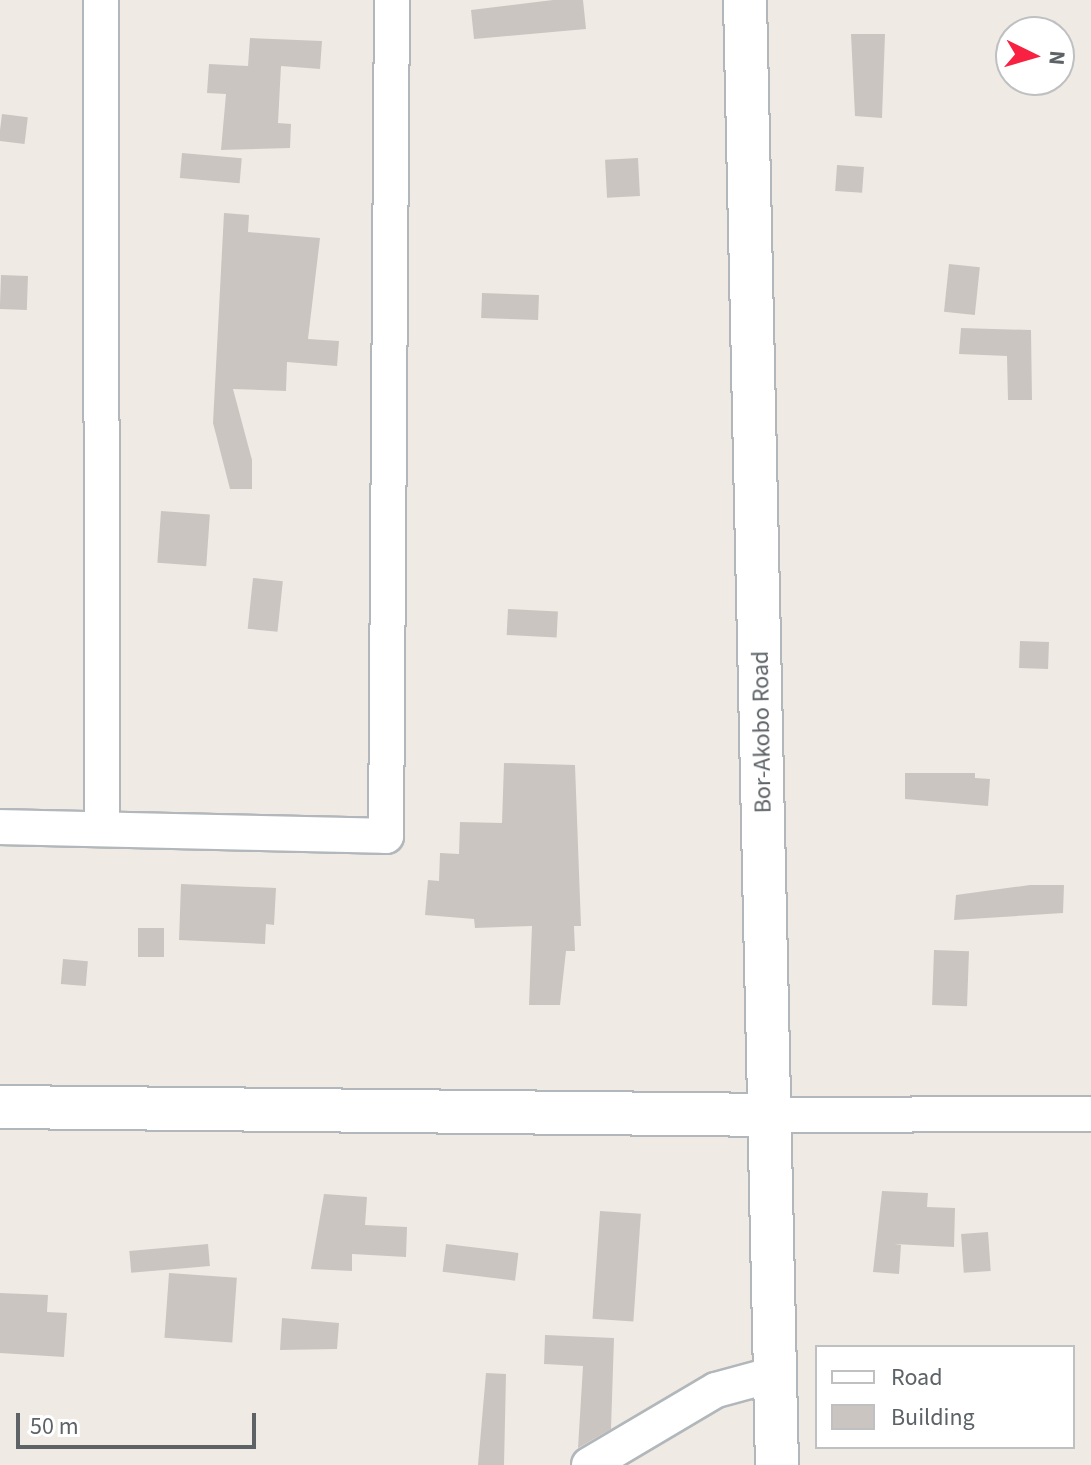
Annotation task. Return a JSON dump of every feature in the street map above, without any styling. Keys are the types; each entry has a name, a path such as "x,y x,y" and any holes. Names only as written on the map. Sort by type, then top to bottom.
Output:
{"street":[{"path":"101,0 102,829"},
{"path":"0,827 386,836 392,0"},
{"name":"Bor-Akobo Road","path":"745,0 777,1465"},
{"path":"0,1107 771,1115 1091,1114"},
{"path":"589,1465 716,1390 775,1374"}],"building":[{"path":"553,0 583,0 586,29 474,39 471,10"},
{"path":"851,34 885,34 882,118 855,116"},
{"path":"250,38 322,41 320,69 281,66 278,123 291,124 290,148 221,150 226,94 207,93 209,64 248,66"},
{"path":"2,114 28,117 25,144 0,141"},
{"path":"182,153 242,158 240,183 180,178"},
{"path":"638,158 640,196 607,198 605,160"},
{"path":"837,165 864,167 862,193 835,191"},
{"path":"224,213 249,215 248,232 320,238 308,339 339,341 337,366 287,362 286,391 233,389 252,460 252,489 230,489 213,423"},
{"path":"949,264 980,267 975,315 944,312"},
{"path":"1,275 28,276 27,310 0,309"},
{"path":"482,293 539,295 538,320 481,318"},
{"path":"961,328 1031,330 1032,400 1008,400 1007,356 959,354"},
{"path":"161,511 210,514 206,566 157,563"},
{"path":"253,578 283,581 278,632 248,629"},
{"path":"508,609 558,612 557,638 507,635"},
{"path":"1020,641 1049,642 1048,669 1019,668"},
{"path":"504,763 575,765 581,926 574,926 575,951 566,951 560,1005 529,1005 532,926 475,928 474,919 425,915 428,880 439,881 440,853 459,854 460,822 502,823"},
{"path":"905,773 975,773 975,778 990,779 988,806 905,799"},
{"path":"181,884 276,888 274,925 266,924 265,944 179,940"},
{"path":"1030,885 1064,885 1063,913 954,920 956,895"},
{"path":"138,928 164,928 164,957 138,957"},
{"path":"934,950 969,951 967,1006 932,1005"},
{"path":"63,959 88,961 86,986 61,984"},
{"path":"882,1191 928,1193 927,1207 955,1208 954,1247 894,1244 901,1245 899,1274 873,1272"},
{"path":"324,1194 367,1197 365,1225 407,1227 406,1257 352,1254 352,1271 311,1269"},
{"path":"600,1211 641,1214 633,1322 592,1319"},
{"path":"988,1232 991,1271 964,1273 961,1234"},
{"path":"208,1244 210,1266 131,1273 129,1251"},
{"path":"446,1244 518,1253 515,1281 443,1272"},
{"path":"169,1273 237,1278 232,1343 164,1338"},
{"path":"0,1293 48,1295 47,1312 67,1313 64,1357 0,1353"},
{"path":"282,1318 339,1323 337,1349 280,1350"},
{"path":"545,1335 614,1338 611,1429 578,1448 583,1366 544,1364"},
{"path":"486,1373 506,1374 504,1465 478,1465"}]}
